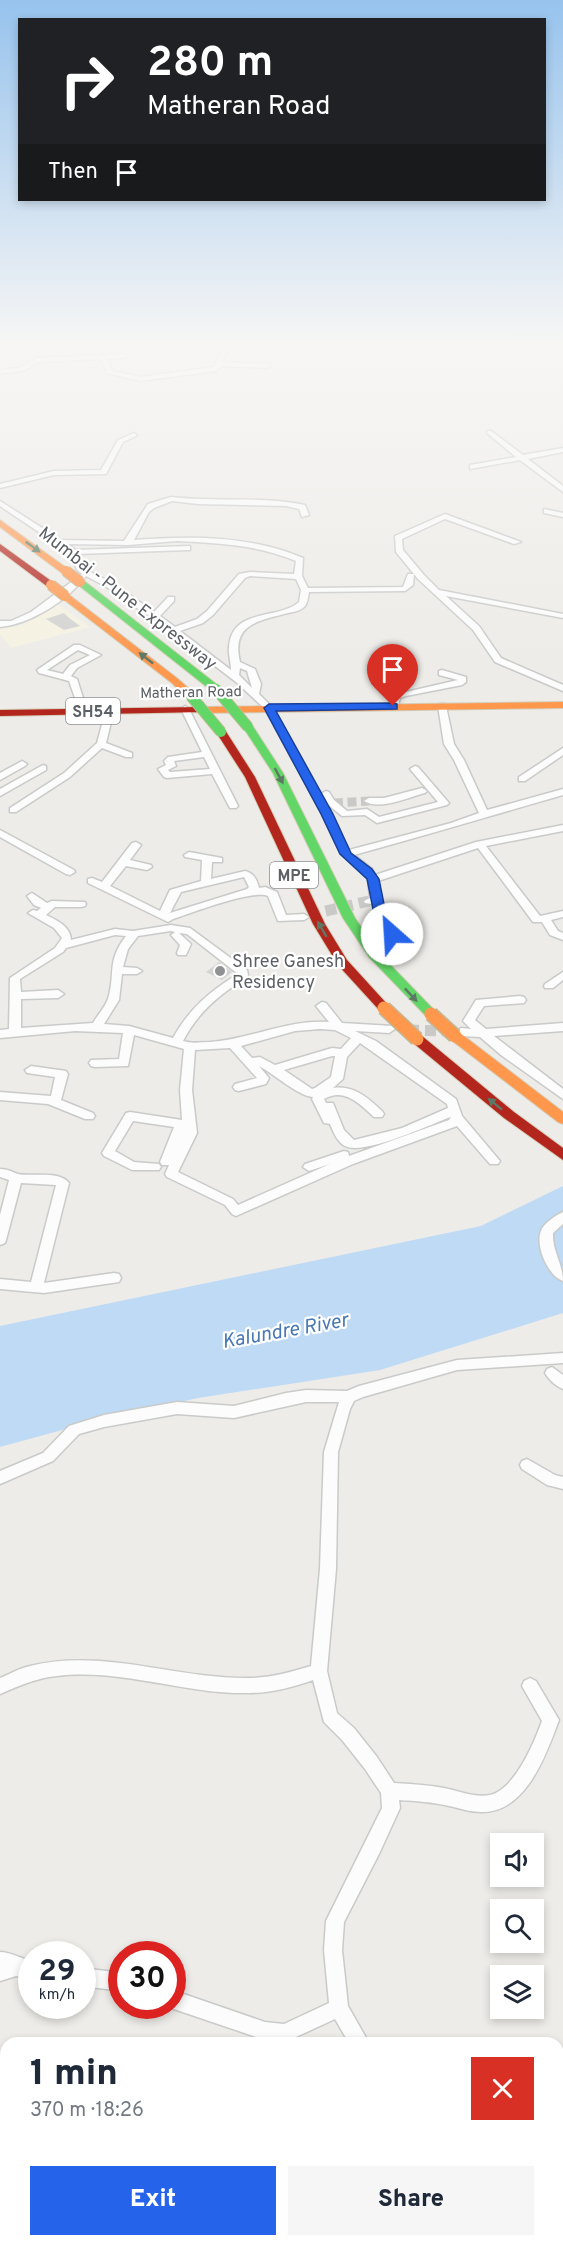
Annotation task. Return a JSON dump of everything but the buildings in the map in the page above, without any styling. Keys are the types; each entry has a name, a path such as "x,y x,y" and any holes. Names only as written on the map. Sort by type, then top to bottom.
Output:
{"main road":[{"name":"Mumbai - Pune Expressway","path":"0,523 65,571 83,577 216,690 248,726 278,773 349,918 373,954 431,1014 559,1116"},
{"name":"Mumbai - Pune Expressway","path":"0,547 176,681 188,703 221,732 250,777 319,924 342,962 384,1008 417,1039 563,1155"},
{"name":"Matheran Road","path":"0,713 110,710 188,703 269,708 563,705"}],"street":[{"path":"0,486 54,473 103,472 115,451"},
{"path":"514,451 563,490"},
{"path":"473,467 559,451"},
{"path":"128,543 151,506 171,499 198,502 286,504 302,507 304,515"},
{"path":"0,503 73,552 187,548"},
{"path":"547,512 563,515"},
{"path":"517,542 445,516 398,538 399,550 421,577 476,628 498,660 563,688"},
{"path":"57,542 128,543 177,539 256,546 277,550 300,560 298,577"},
{"path":"73,552 83,577"},
{"path":"174,630 200,621 210,614 242,576 250,574 301,579 305,590 303,603 299,607 256,618 235,635 232,650 237,664 234,676"},
{"path":"305,590 405,588 409,585 411,576"},
{"path":"83,577 108,584 174,630 255,694 269,708 330,804 345,814 367,812 377,820 444,803 416,769"},
{"path":"0,624 12,624 26,618 83,577"},
{"path":"438,592 563,616"},
{"path":"155,616 171,599"},
{"path":"65,677 82,661 87,661 97,655 77,647 41,670 73,680 79,698 79,711"},
{"path":"237,664 251,669 256,678 255,694"},
{"path":"393,706 396,697 403,694 462,682 463,678 441,673"},
{"path":"188,703 207,754 233,806"},
{"path":"442,706 449,744 484,814"},
{"path":"14,810 67,775 98,747 110,710"},
{"path":"84,749 98,747 129,755"},
{"path":"522,779 563,751"},
{"path":"207,754 171,759 171,766 163,769 167,775 216,771"},
{"path":"0,777 21,764"},
{"path":"0,792 43,768"},
{"path":"369,801 384,801 422,791"},
{"path":"346,854 454,825 559,791"},
{"path":"542,795 559,791"},
{"path":"326,794 346,854 368,871 373,879 373,901 392,934"},
{"path":"373,879 480,844 563,828"},
{"path":"0,833 70,872"},
{"path":"480,844 537,920 563,914"},
{"path":"104,887 135,845"},
{"path":"189,855 218,860"},
{"path":"206,883 207,858"},
{"path":"123,862 147,867"},
{"path":"182,953 186,944 171,925 174,892 245,874 249,876 254,887 251,891"},
{"path":"92,881 171,925 190,931 243,972 243,975 202,1002 183,1049 185,1124 161,1165 132,1166 108,1153 130,1116 185,1124 191,1133 171,1174 229,1202 236,1211 347,1158"},
{"path":"146,935 251,891 265,890 273,894 282,919 304,916"},
{"path":"33,896 38,903 47,907 81,904"},
{"path":"47,907 36,915 62,928 67,934 63,945"},
{"path":"544,918 554,933 563,937"},
{"path":"96,1027 112,1000 119,979 123,948 148,930 171,925"},
{"path":"15,1032 17,975 39,963 63,945 115,932 134,938"},
{"path":"119,979 137,971"},
{"path":"549,986 563,975"},
{"path":"15,996 58,994"},
{"path":"520,1000 480,1003 469,1021 505,1052 563,1095"},
{"path":"322,1006 339,1027 372,1044 452,1102 456,1114 494,1161"},
{"path":"0,1034 96,1027 129,1030 183,1049 233,1044 295,1027 320,1025 389,1029"},
{"path":"458,1034 563,1027"},
{"path":"95,1063 124,1063 129,1030"},
{"path":"256,1060 274,1069 305,1092 318,1092 338,1079 343,1053 359,1037"},
{"path":"233,1044 263,1078 239,1087"},
{"path":"274,1069 332,1052 343,1053"},
{"path":"31,1070 62,1074 55,1102"},
{"path":"347,1158 320,1106 320,1095 337,1090 348,1091 378,1114"},
{"path":"0,1096 55,1102 89,1116"},
{"path":"329,1106 344,1139 350,1145 406,1131 456,1114"},
{"path":"309,1167 347,1158 444,1128 453,1124 456,1114"},
{"path":"0,1173 6,1173 17,1179 63,1183 36,1288"},
{"path":"0,1240 2,1219 17,1179"},
{"path":"563,1217 547,1231 545,1244 553,1265 563,1276"},
{"path":"0,1284 36,1288 72,1286 114,1278"},
{"path":"0,1478 48,1457 74,1430 104,1421 177,1407 234,1412 306,1396 349,1396 457,1365 563,1358"},
{"path":"349,1396 331,1452 328,1569 319,1671 330,1717 348,1734 389,1791 391,1808 335,1921 333,1950 339,2008 356,2037"},
{"path":"527,1465 552,1481 563,1483"},
{"path":"0,1686 15,1677 54,1670 136,1671 200,1683 247,1686 273,1684 319,1671"},
{"path":"389,1791 443,1796 471,1804 495,1802 514,1790 531,1765 551,1720 530,1686"},
{"path":"186,2004 265,2031 285,2033 339,2008"}],"shaded area":[{"path":"55,602 90,627 11,648 0,634 0,628 19,626 38,616"}],"water":[{"name":"Kalundre River","path":"563,1186 563,1313 380,1370 198,1398 106,1418 0,1447 0,1326 481,1226"}],"tunnel":[{"path":"334,803 369,801"},
{"path":"309,915 369,901"},
{"path":"408,1030 448,1031"}],"traffic: fast":[{"path":"80,582 216,689"},
{"path":"216,689 248,727"},
{"path":"191,696 221,732"},
{"path":"248,727 278,773 349,918 373,954 431,1014"}],"traffic: slow":[{"path":"0,523 65,571"},
{"path":"65,571 80,582"},
{"path":"51,585 65,596"},
{"path":"65,596 175,681 191,696"},
{"path":"201,710 563,705"},
{"path":"384,1008 417,1039"},
{"path":"431,1014 455,1036"},
{"path":"455,1036 563,1119"}],"traffic: jam":[{"path":"0,547 51,585"},
{"path":"0,713 201,710"},
{"path":"221,732 250,777 319,924 342,962 384,1008"},
{"path":"417,1039 509,1115 563,1155"}],"place":[{"name":"Shree Ganesh Residency","path":"220,971"}],"route":[{"path":"392,934 380,914 373,879 368,871 346,854 327,814 269,708 393,706"}]}
